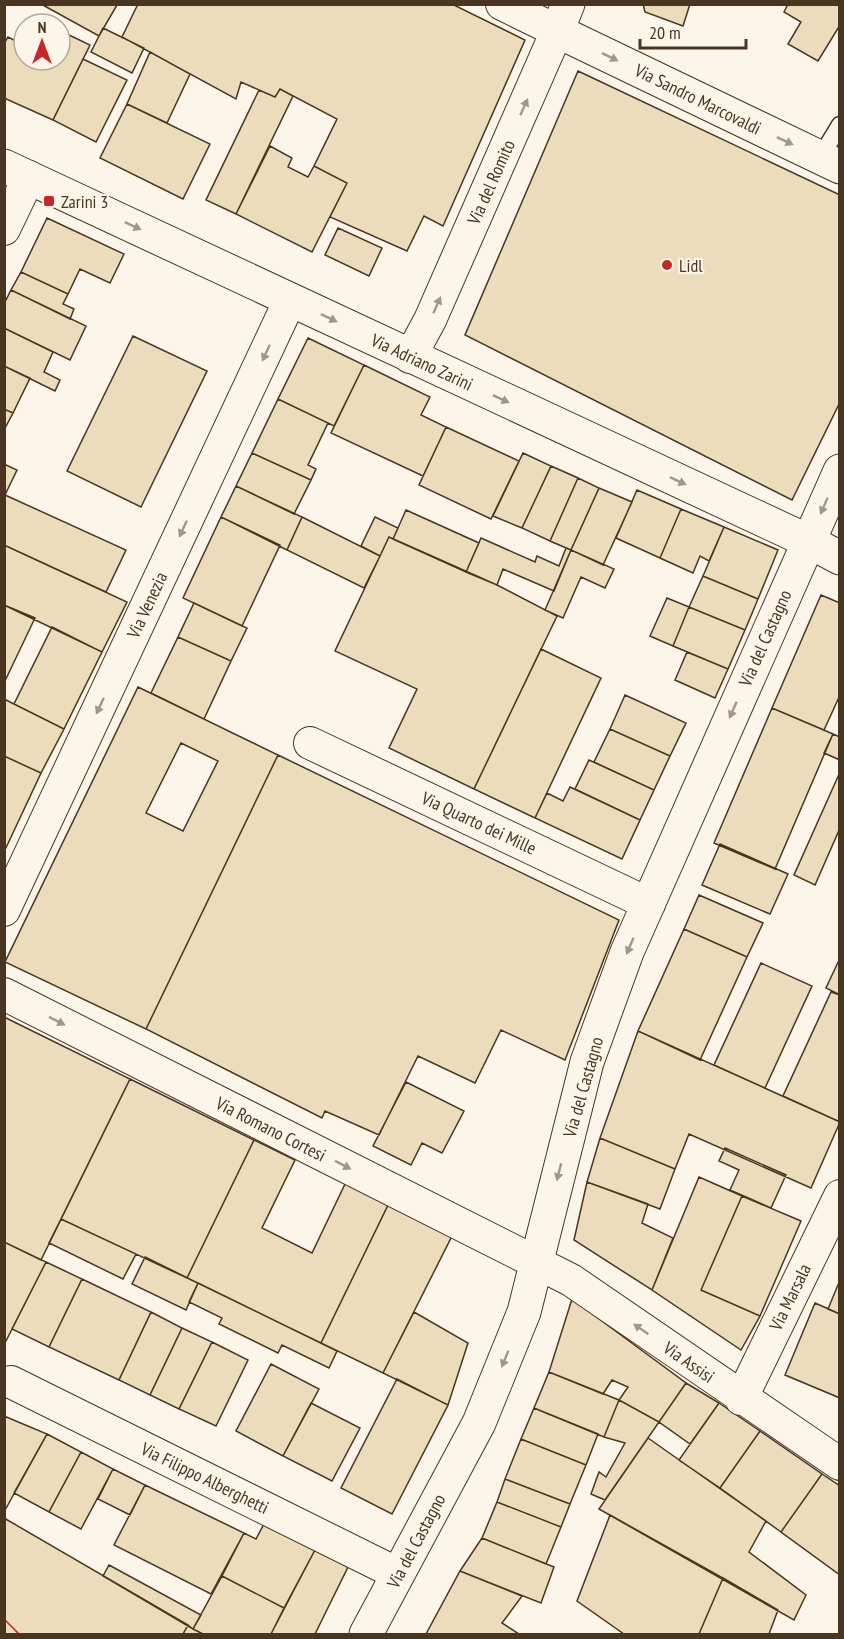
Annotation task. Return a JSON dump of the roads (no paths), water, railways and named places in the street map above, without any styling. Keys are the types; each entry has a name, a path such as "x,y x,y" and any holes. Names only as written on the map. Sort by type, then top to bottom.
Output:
{"street":[{"path":"502,4 563,18"},
{"name":"Via Sandro Marcovaldi","path":"563,18 830,162"},
{"name":"Via del Romito","path":"410,357 430,320 563,18"},
{"path":"4,229 16,172"},
{"name":"Via Adriano Zarini","path":"16,172 808,541 840,558"},
{"name":"Via Venezia","path":"4,910 290,300"},
{"name":"Via del Castagno","path":"366,1635 479,1423 524,1312 587,1062 627,952 840,471"},
{"name":"Via Quarto dei Mille","path":"310,743 649,904"},
{"name":"Via Romano Cortesi","path":"4,994 537,1262"},
{"name":"Via Marsala","path":"741,1399 840,1196"},
{"name":"Via Assisi","path":"537,1262 571,1280 741,1399 840,1464"},
{"name":"Via Filippo Alberghetti","path":"10,1382 398,1574"}],"lane":[{"path":"830,162 840,124"}],"place":[{"name":"Zarini 3","path":"49,201"},
{"name":"Lidl","path":"667,265"}]}
